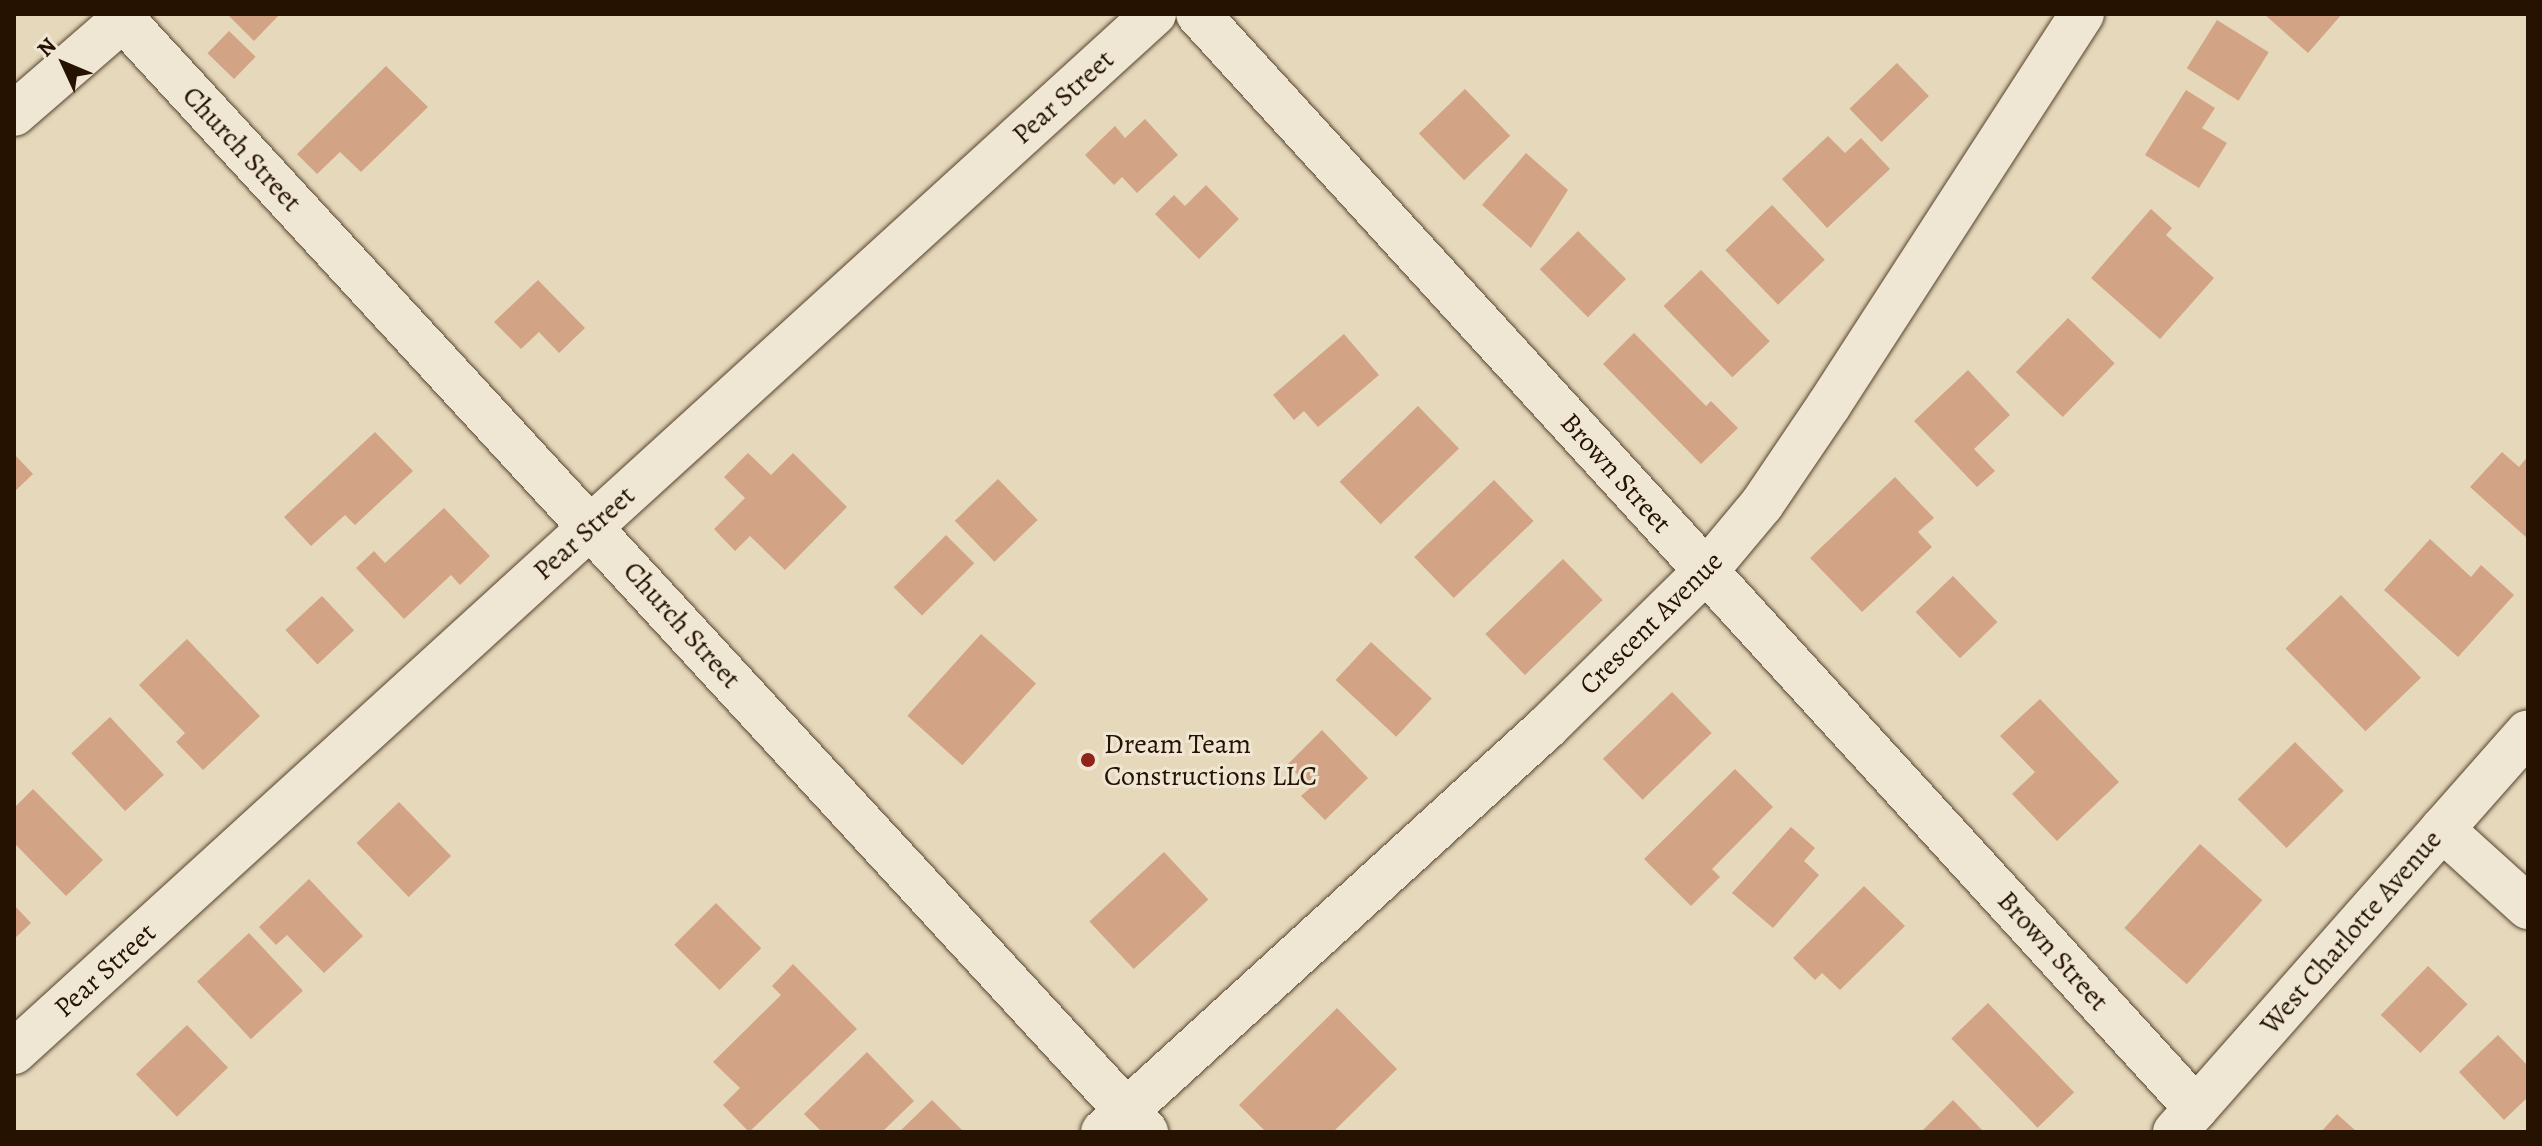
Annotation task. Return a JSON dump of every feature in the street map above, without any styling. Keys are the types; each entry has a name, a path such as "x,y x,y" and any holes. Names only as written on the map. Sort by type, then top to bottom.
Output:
{"street":[{"name":"Pear Street","path":"14,1052 1154,14"},
{"name":"Brown Street","path":"1198,14 1706,571 2185,1120"},
{"name":"Crescent Avenue","path":"1125,1125 1547,727 1706,571 1796,455 2082,14"},
{"name":"Church Street","path":"123,16 592,526 1125,1125"},
{"path":"14,114 123,16"},
{"name":"West Charlotte Avenue","path":"2185,1120 2528,732"},
{"path":"2442,829 2528,907"}],"building":[{"path":"227,14 280,14 254,41"},
{"path":"2264,14 2342,14 2308,53"},
{"path":"2217,20 2269,52 2239,101 2187,68"},
{"path":"229,31 256,57 234,79 207,53"},
{"path":"1897,63 1929,96 1881,142 1850,109"},
{"path":"386,66 428,107 361,172 340,152 317,174 297,154"},
{"path":"1465,89 1510,136 1464,180 1419,133"},
{"path":"2186,90 2215,108 2202,128 2227,143 2199,188 2145,155"},
{"path":"1145,119 1178,155 1137,193 1122,177 1114,185 1085,155 1115,126 1125,138"},
{"path":"1828,136 1845,153 1861,138 1890,169 1827,228 1782,179"},
{"path":"1526,153 1568,190 1531,248 1482,205"},
{"path":"1206,185 1239,219 1199,259 1155,214 1174,195 1185,206"},
{"path":"1772,205 1825,260 1778,305 1725,250"},
{"path":"2151,209 2172,228 2166,235 2214,278 2160,339 2091,278"},
{"path":"1578,231 1626,279 1588,317 1540,269"},
{"path":"1701,270 1770,341 1732,377 1664,306"},
{"path":"538,280 585,328 559,353 539,332 521,349 494,322"},
{"path":"2068,318 2115,363 2063,417 2016,372"},
{"path":"1634,333 1706,406 1711,401 1738,428 1701,464 1603,364"},
{"path":"1344,334 1379,375 1318,427 1304,411 1294,420 1273,395"},
{"path":"1968,370 2010,415 1974,449 1995,471 1977,487 1914,421"},
{"path":"1418,406 1459,448 1381,524 1340,482"},
{"path":"375,432 413,471 355,525 345,515 311,546 284,517"},
{"path":"2502,452 2519,467 2528,456 2528,539 2470,487"},
{"path":"748,453 771,475 793,453 847,507 785,570 750,536 735,551 714,529 745,498 724,477"},
{"path":"14,454 33,474 14,492"},
{"path":"1895,477 1934,518 1918,532 1932,547 1862,612 1810,558"},
{"path":"998,479 1038,520 994,562 955,521"},
{"path":"1494,480 1534,521 1454,598 1414,557"},
{"path":"444,508 490,556 460,585 451,575 404,619 356,568 374,551 385,563"},
{"path":"946,535 974,563 922,616 894,587"},
{"path":"2430,539 2471,577 2481,565 2514,595 2458,657 2384,590"},
{"path":"1563,559 1603,600 1525,675 1485,634"},
{"path":"1953,576 1997,622 1960,658 1916,612"},
{"path":"2341,595 2421,678 2365,731 2286,648"},
{"path":"322,596 354,630 317,664 285,630"},
{"path":"981,634 1036,684 962,765 907,716"},
{"path":"187,639 260,716 203,770 176,742 185,733 139,685"},
{"path":"1371,642 1432,699 1396,737 1336,680"},
{"path":"1672,692 1712,733 1643,800 1603,759"},
{"path":"2040,699 2119,782 2057,841 2012,794 2035,772 2000,736"},
{"path":"110,717 164,775 125,811 71,753"},
{"path":"1322,730 1368,778 1325,820 1301,796 1310,788 1288,764"},
{"path":"2295,742 2344,791 2287,848 2238,799"},
{"path":"1735,769 1773,807 1712,869 1720,877 1691,906 1644,859"},
{"path":"33,789 103,860 66,896 14,843 14,808"},
{"path":"399,802 451,856 409,897 357,843"},
{"path":"1791,827 1815,848 1804,861 1819,875 1773,928 1732,893"},
{"path":"2200,844 2262,900 2187,984 2124,928"},
{"path":"1164,852 1208,900 1134,969 1089,922"},
{"path":"309,879 363,936 324,973 287,935 276,945 259,927"},
{"path":"1864,886 1905,926 1840,990 1822,973 1815,980 1793,958"},
{"path":"716,903 761,948 720,990 674,945"},
{"path":"14,905 31,923 14,939"},
{"path":"249,933 303,991 251,1039 197,981"},
{"path":"793,964 857,1029 749,1132 723,1105 740,1088 713,1062 781,995 772,986"},
{"path":"2428,966 2468,1004 2420,1053 2381,1015"},
{"path":"1988,1003 2074,1092 2037,1128 1951,1038"},
{"path":"1337,1008 1397,1069 1333,1132 1266,1132 1239,1105"},
{"path":"187,1025 228,1067 177,1117 136,1074"},
{"path":"2498,1035 2528,1066 2528,1097 2504,1120 2459,1072"},
{"path":"867,1052 914,1101 882,1132 822,1132 804,1114"},
{"path":"932,1100 964,1132 899,1132"},
{"path":"1953,1100 1984,1132 1921,1132"},
{"path":"2337,1114 2357,1132 2321,1132"}],"place":[{"name":"Dream Team Constructions LLC","path":"1088,760"}]}
